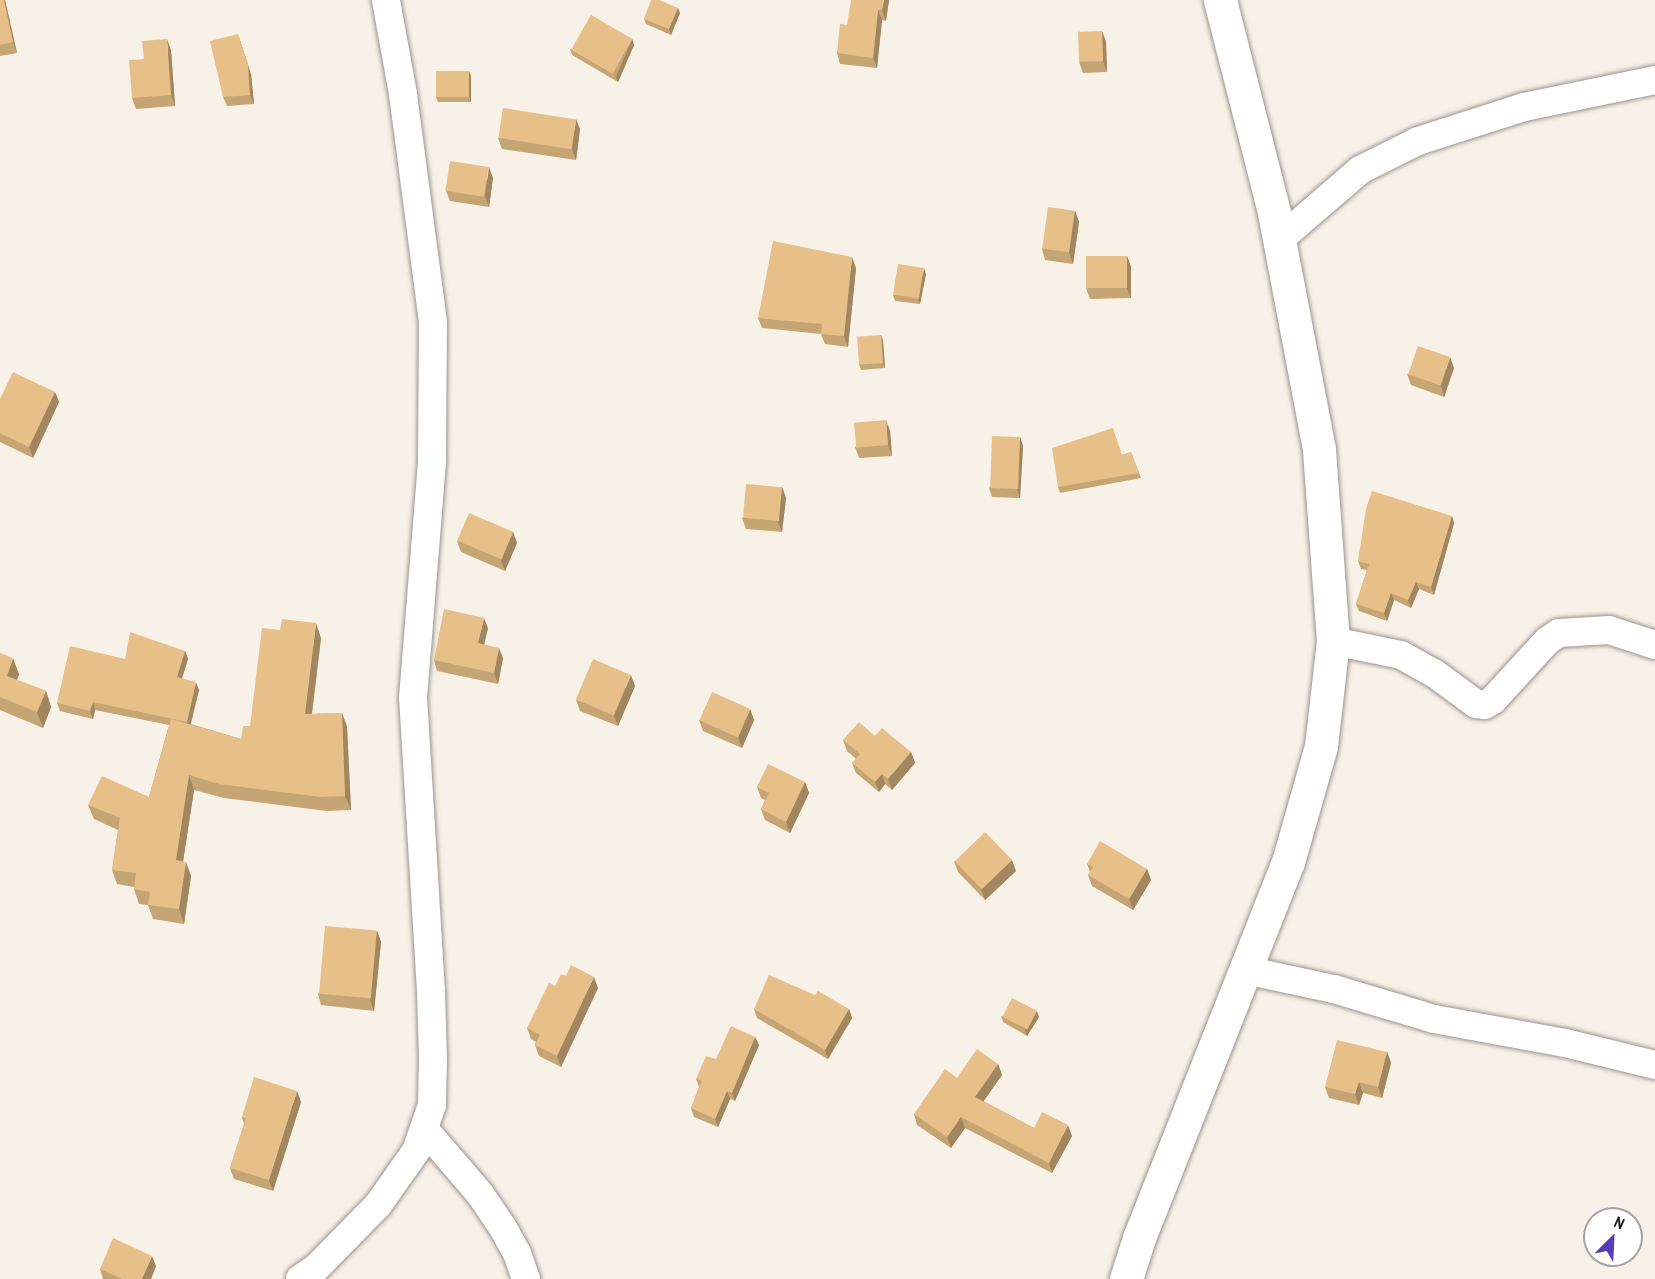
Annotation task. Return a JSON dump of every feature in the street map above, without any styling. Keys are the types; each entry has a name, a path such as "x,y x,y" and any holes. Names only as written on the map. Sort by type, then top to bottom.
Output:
{"street":[{"path":"300,1279 316,1268 378,1205 417,1151 432,1105 434,1059 413,698 432,461 433,322 403,94 386,0"},
{"path":"1126,1279 1139,1238 1288,862 1321,746 1333,641 1319,449 1280,240 1220,0"},
{"path":"1280,240 1360,170 1418,141 1524,107 1655,80"},
{"path":"1333,641 1401,655 1434,673 1476,704 1485,705 1493,700 1547,641 1559,633 1609,630 1655,645"},
{"path":"1245,970 1334,989 1434,1019 1565,1042 1655,1065"},
{"path":"425,1130 480,1194 497,1219 518,1253 526,1279"}],"building":[{"path":"0,0 4,0 13,42 0,45"},
{"path":"651,0 659,0 678,8 669,29 644,19"},
{"path":"851,0 884,0 882,10 878,10 873,58 837,53 840,24 847,25"},
{"path":"591,15 633,39 613,74 571,50"},
{"path":"1102,31 1103,61 1079,62 1078,32"},
{"path":"238,34 248,65 250,95 223,97 210,41"},
{"path":"167,39 171,95 132,98 129,60 144,59 142,41"},
{"path":"436,71 469,71 469,97 436,97"},
{"path":"503,108 576,120 571,149 498,138"},
{"path":"450,161 489,167 484,197 445,191"},
{"path":"1048,207 1075,211 1069,252 1042,249"},
{"path":"773,241 852,257 844,336 821,334 822,324 758,318"},
{"path":"1086,256 1127,256 1127,288 1086,288"},
{"path":"898,264 924,268 919,299 893,295"},
{"path":"881,335 883,363 859,365 857,337"},
{"path":"1418,346 1450,357 1440,385 1408,374"},
{"path":"13,372 55,392 29,447 0,433 0,399"},
{"path":"886,420 888,445 856,448 854,423"},
{"path":"1113,428 1122,455 1131,452 1139,473 1058,487 1052,448"},
{"path":"992,436 1020,437 1018,489 990,488"},
{"path":"746,484 782,487 779,521 743,518"},
{"path":"1372,491 1452,516 1431,587 1416,582 1408,600 1391,593 1384,613 1356,604 1369,564 1358,561 1366,509"},
{"path":"469,513 513,532 501,559 457,541"},
{"path":"444,609 484,618 478,643 499,648 494,673 434,660"},
{"path":"282,619 316,623 305,714 342,713 345,796 321,797 219,784 189,775 176,860 186,862 179,909 148,905 150,892 134,889 136,873 112,870 120,818 88,805 102,776 149,797 171,719 241,739 243,726 250,726 262,628 280,630"},
{"path":"130,632 185,651 177,677 196,682 187,722 93,702 90,711 57,703 70,646 125,659"},
{"path":"0,653 13,658 7,676 46,691 37,712 0,697"},
{"path":"593,659 631,675 614,716 576,700"},
{"path":"712,692 750,709 738,737 699,720"},
{"path":"859,722 875,736 882,728 911,752 888,779 882,774 875,782 852,763 860,754 843,740"},
{"path":"768,764 805,782 786,822 761,809 769,793 757,787"},
{"path":"985,832 1012,860 982,889 955,861"},
{"path":"1100,841 1147,869 1129,899 1088,875 1093,867 1087,864"},
{"path":"325,926 377,931 371,998 319,994"},
{"path":"571,965 594,977 557,1056 535,1045 540,1035 527,1028 549,983 555,986 561,974 566,976"},
{"path":"769,975 815,995 818,991 849,1009 825,1050 754,1009"},
{"path":"1012,998 1037,1011 1027,1029 1002,1017"},
{"path":"731,1026 755,1037 732,1093 727,1091 715,1119 691,1108 702,1081 696,1079 706,1056 716,1059"},
{"path":"1337,1040 1387,1052 1378,1087 1359,1082 1355,1094 1325,1087"},
{"path":"977,1049 998,1064 975,1097 1034,1128 1042,1112 1068,1125 1049,1163 961,1117 947,1137 914,1114 945,1069 957,1078"},
{"path":"254,1077 297,1091 269,1180 230,1168 246,1118 242,1117"},
{"path":"113,1238 152,1256 142,1279 122,1279 100,1269"}]}
